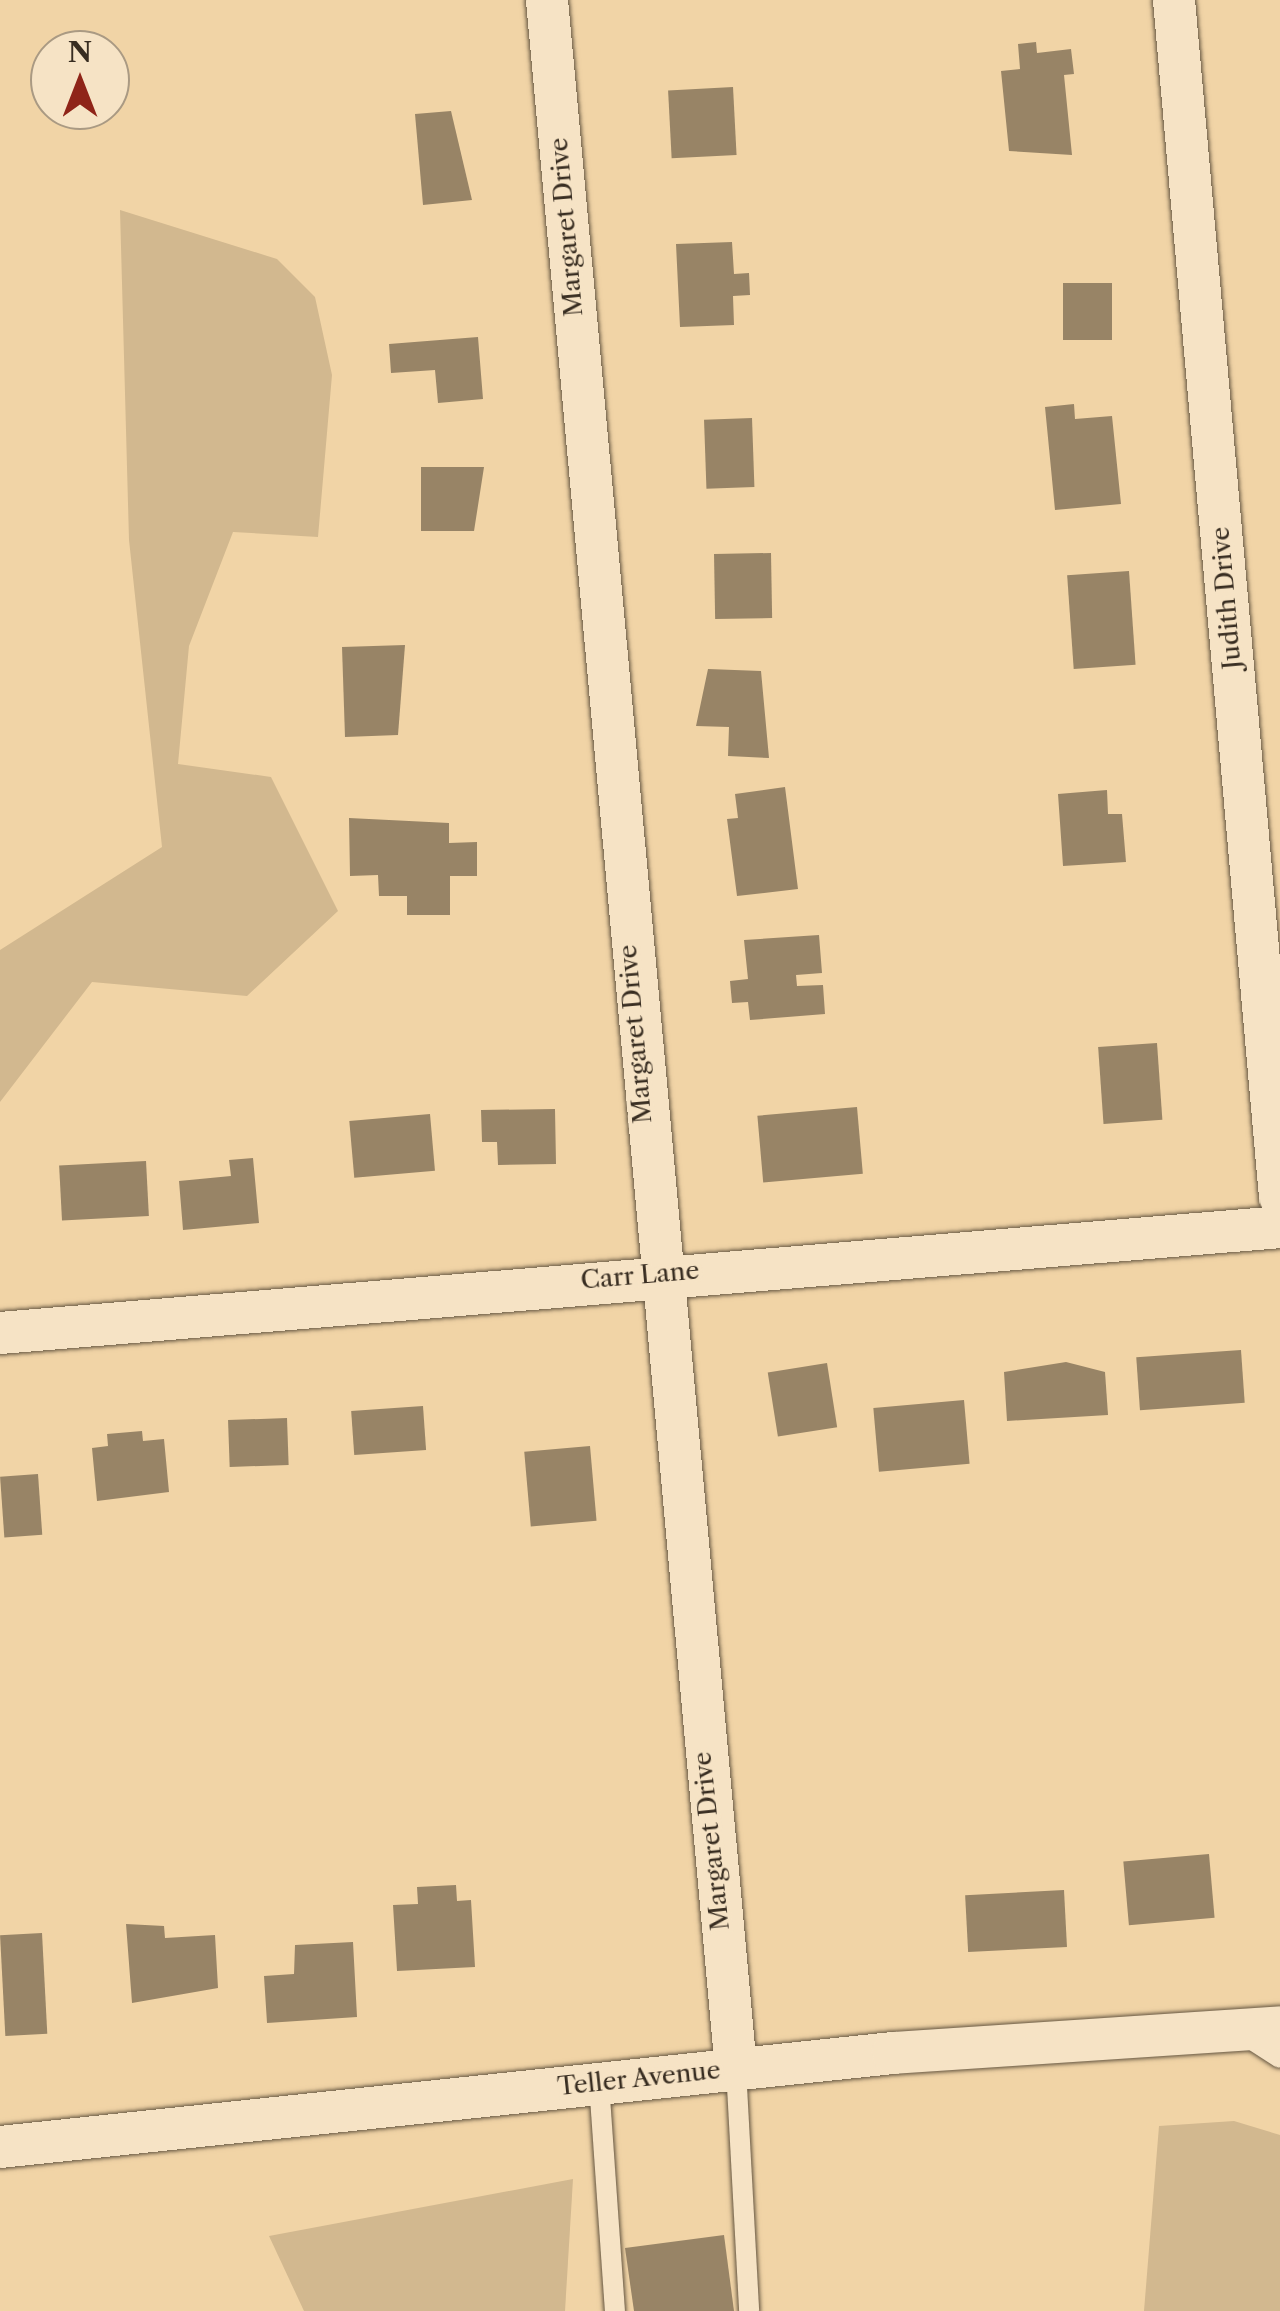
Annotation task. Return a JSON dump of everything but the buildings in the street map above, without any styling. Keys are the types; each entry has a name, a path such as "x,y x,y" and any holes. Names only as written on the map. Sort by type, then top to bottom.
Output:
{"street":[{"name":"Margaret Drive","path":"547,0 657,1274 736,2068"},
{"name":"Judith Drive","path":"1174,0 1280,1196"},
{"name":"Carr Lane","path":"0,1333 657,1274 1280,1228"},
{"name":"Teller Avenue","path":"0,2147 736,2068 1280,2027"}],"lane":[{"path":"1236,2030 1280,2058"},
{"path":"736,2068 749,2311"},
{"path":"599,2084 615,2311"}],"shaded area":[{"path":"120,210 277,259 315,297 332,375 318,537 233,532 189,646 178,764 271,777 338,911 247,996 92,982 0,1102 0,950 162,847 129,540"},
{"path":"1234,2121 1280,2135 1280,2311 1144,2311 1159,2126"},
{"path":"573,2179 565,2311 304,2311 269,2236"}]}
